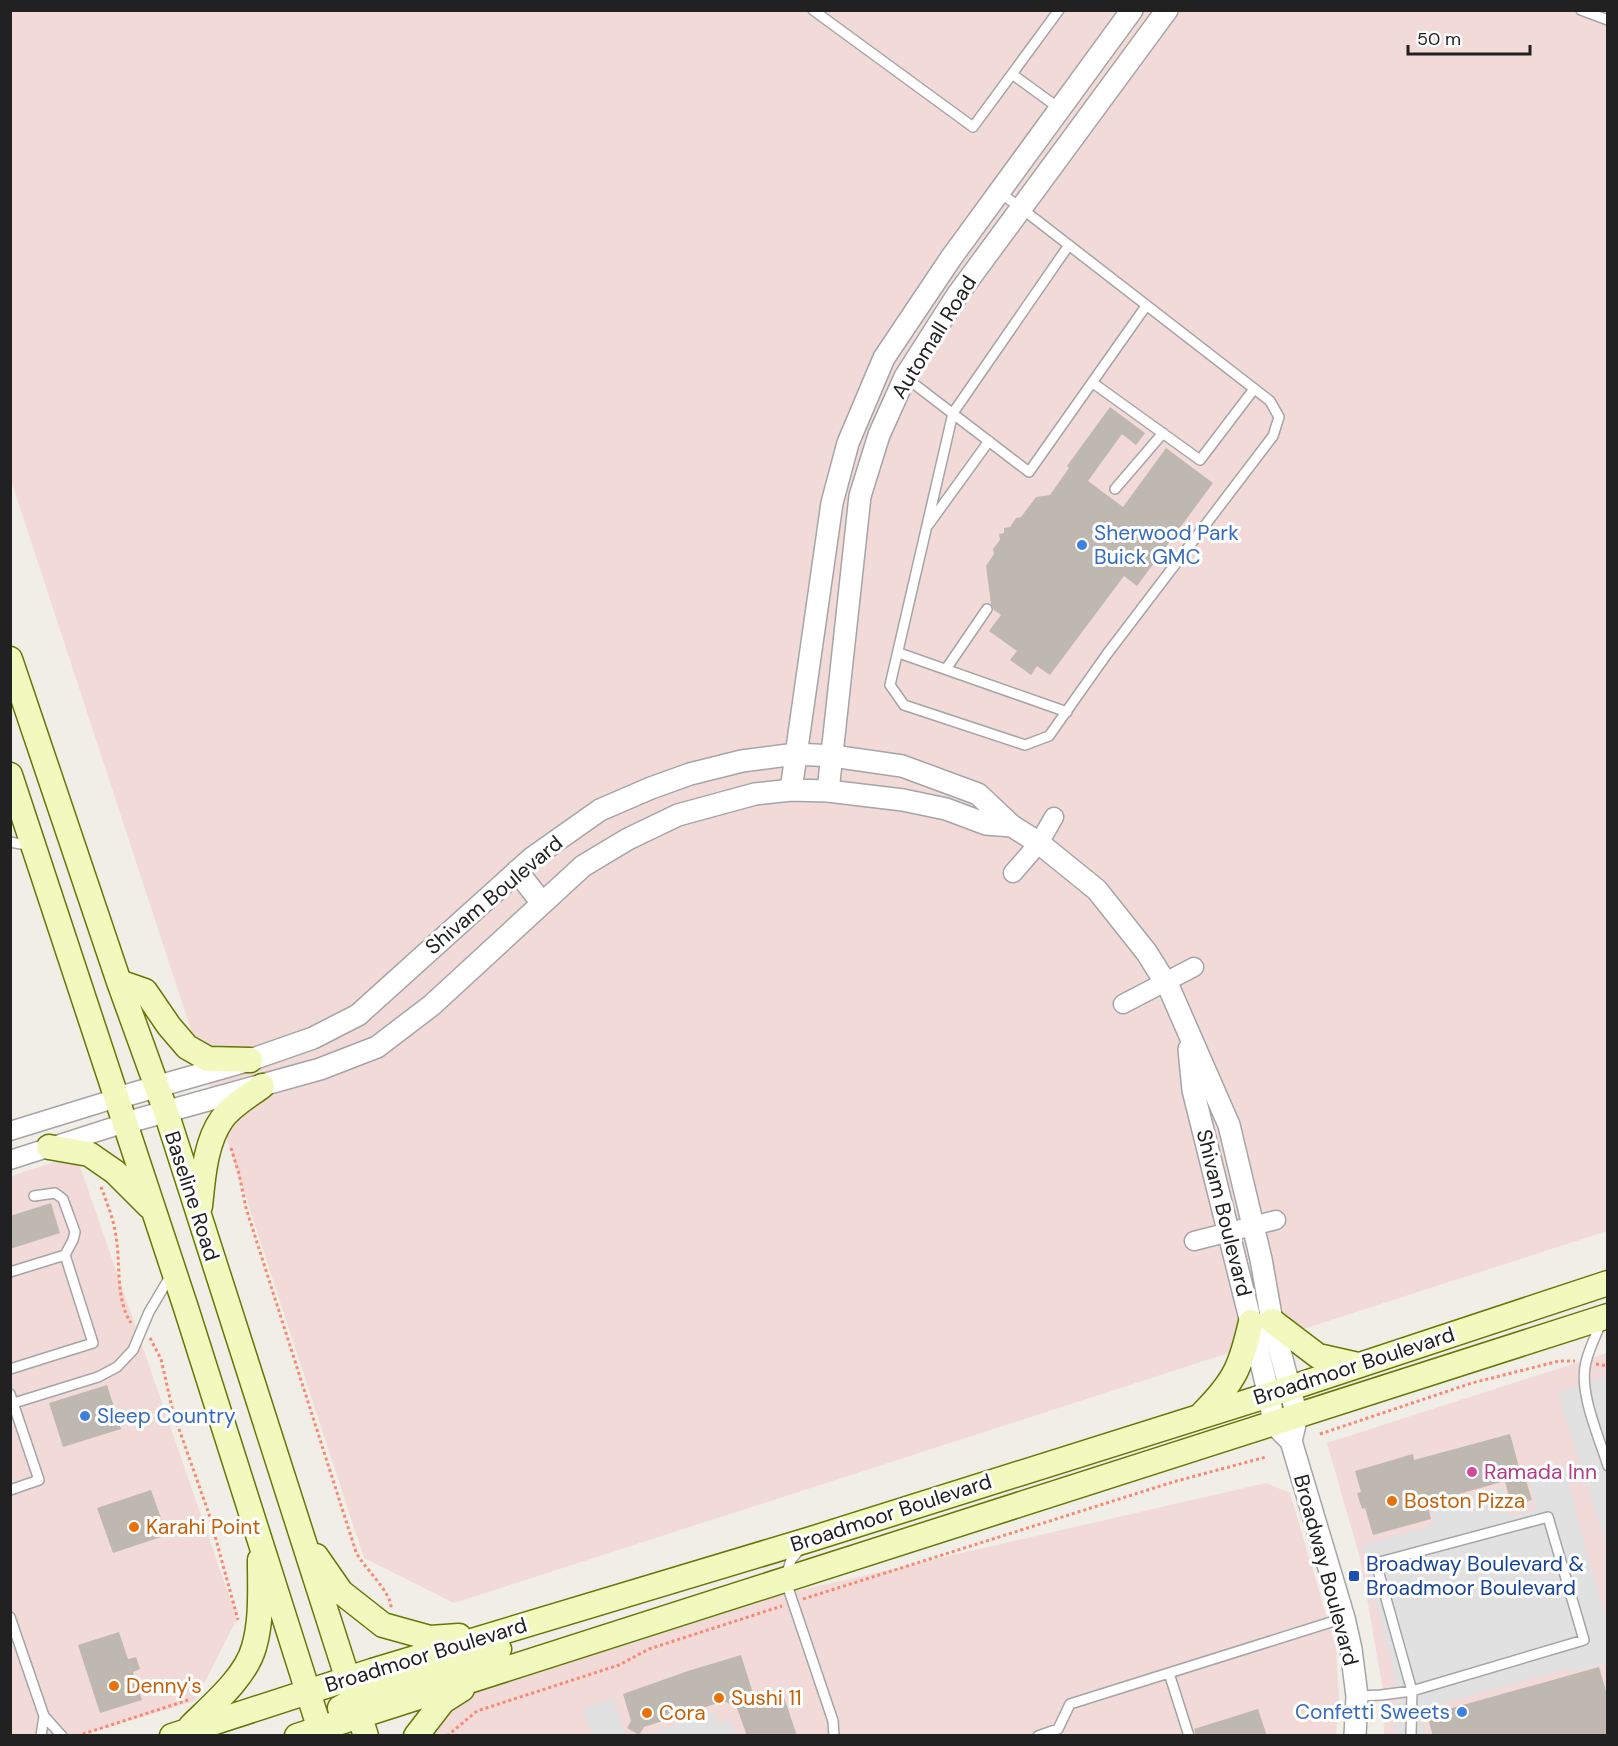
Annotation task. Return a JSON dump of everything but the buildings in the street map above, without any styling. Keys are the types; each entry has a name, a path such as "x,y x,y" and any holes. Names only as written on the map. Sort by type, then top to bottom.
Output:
{"main road":[{"name":"Baseline Road","path":"10,659 119,982 166,1112 357,1707"},
{"name":"Baseline Road","path":"10,775 22,844 117,1098 154,1211 308,1691 313,1733"},
{"path":"119,982 145,991 169,1026 187,1047 208,1059 250,1060"},
{"path":"199,1218 204,1171 212,1142 222,1120 232,1108 262,1086"},
{"path":"49,1147 89,1154 115,1172 154,1211"},
{"name":"Broadmoor Boulevard","path":"313,1733 491,1635 808,1540 1280,1391 1608,1283"},
{"name":"Broadmoor Boulevard","path":"180,1733 308,1691 357,1707 483,1676 1605,1317"},
{"path":"1200,1415 1233,1379 1262,1322 1318,1356 1358,1365"},
{"path":"303,1537 342,1592 383,1625 430,1638 491,1635"},
{"path":"180,1733 225,1692 245,1667 254,1648 260,1613 260,1539"},
{"path":"357,1707 545,1631 568,1612"},
{"path":"416,1736 443,1701 483,1676"}],"street":[{"name":"Automall Road","path":"791,790 832,503 848,443 884,358 951,258 1132,10"},
{"name":"Automall Road","path":"828,791 860,496 879,435 905,376 958,294 1167,10"},
{"name":"Shivam Boulevard","path":"117,1098 250,1060 313,1038 358,1014 532,858 600,810 651,788 690,774 732,764 796,754 833,756 902,766 978,794 1012,826 1039,843 1097,890 1147,953 1166,983 1229,1125 1253,1226 1262,1322"},
{"name":"Shivam Boulevard","path":"125,1123 320,1069 377,1047 432,1005 583,866 628,839 678,816 755,794 791,790 828,791 903,800 946,809 986,824 1012,826"},
{"path":"1013,873 1039,843 1054,817"},
{"path":"517,871 542,903"},
{"path":"1123,1004 1194,967"},
{"name":"Shivam Boulevard","path":"1187,1030 1193,1090 1229,1231 1262,1322 1280,1391"},
{"path":"11,1128 117,1098"},
{"path":"10,1160 125,1123"},
{"path":"1194,1241 1276,1220"},
{"path":"1280,1391 1298,1416 1291,1441"},
{"path":"1274,1424 1280,1391"},
{"name":"Broadway Boulevard","path":"1274,1424 1291,1441 1344,1618 1351,1649 1357,1696 1355,1736"}],"lane":[{"path":"813,10 973,127 1059,10"},
{"path":"1581,10 1608,20"},
{"path":"1012,74 1060,109"},
{"path":"999,192 1069,245 1270,401 1279,417 1273,436 1107,654 1049,736 1025,745 904,705 890,685 953,413 1069,245"},
{"path":"905,376 1029,472 1146,306"},
{"path":"1093,383 1200,460 1254,389"},
{"path":"1115,489 1163,433"},
{"path":"925,530 989,441"},
{"path":"946,669 987,609"},
{"path":"899,653 1067,712"},
{"path":"10,1272 65,1255 73,1240 75,1232 63,1199 55,1193 34,1196"},
{"path":"10,1369 93,1343 65,1255"},
{"path":"10,1490 39,1480 12,1399 98,1377 117,1367 132,1350 149,1312 173,1270"},
{"path":"1605,1317 1585,1363 1584,1381 1608,1466"},
{"path":"1357,1696 1412,1691 1584,1640 1548,1517 1376,1563 1412,1691 1411,1736"},
{"path":"808,1540 791,1560 785,1580 833,1721 834,1736"},
{"path":"10,1617 44,1716 62,1736"},
{"path":"1038,1736 1058,1730 1070,1704 1344,1618"},
{"path":"1169,1673 1189,1736"},
{"path":"42,1736 44,1716"}],"path":[{"path":"225,1140 231,1147 236,1162 246,1208 357,1552 362,1564 390,1597 392,1606 390,1612"},
{"path":"100,1184 117,1238 117,1258 124,1308 130,1323 142,1330 156,1346 161,1359 173,1412 209,1514 239,1628"},
{"path":"1320,1434 1472,1383 1559,1362 1572,1361"},
{"path":"1593,1364 1608,1366"},
{"path":"822,1593 1162,1486 1266,1457"},
{"path":"447,1736 477,1711 619,1665 649,1649 768,1611"},
{"path":"77,1736 190,1699"}],"shaded area":[{"path":"10,11 1607,11 1607,1231 454,1603 364,1558 11,480"},
{"path":"76,1155 237,1619 195,1701 82,1735 11,1736 11,1176"},
{"path":"1607,1353 1607,1735 1384,1735 1385,1702 1360,1558 1327,1443"},
{"path":"1607,1376 1607,1547 1557,1392"},
{"path":"1564,1468 1607,1623 1607,1663 1571,1672 1569,1668 1429,1707 1422,1719 1426,1735 1394,1735 1397,1707 1394,1673 1362,1546 1434,1525 1431,1508 1503,1487 1511,1516 1536,1510 1529,1477"},
{"path":"1266,1483 1290,1493 1336,1648 1339,1696 1336,1735 424,1736 467,1695 788,1593"},
{"path":"613,1698 625,1735 592,1735 583,1709"},
{"path":"715,1712 719,1724 731,1720 736,1735 643,1735"}],"place":[{"name":"Sherwood Park Buick GMC","path":"1082,545"},
{"name":"Sleep Country","path":"85,1416"},
{"name":"Ramada Inn","path":"1472,1472"},
{"name":"Boston Pizza","path":"1392,1501"},
{"name":"Karahi Point","path":"134,1527"},
{"name":"Broadway Boulevard & Broadmoor Boulevard","path":"1354,1576"},
{"name":"Denny's","path":"114,1686"},
{"name":"Sushi 11","path":"719,1698"},
{"name":"Confetti Sweets","path":"1462,1712"},
{"name":"Cora","path":"647,1713"}]}
